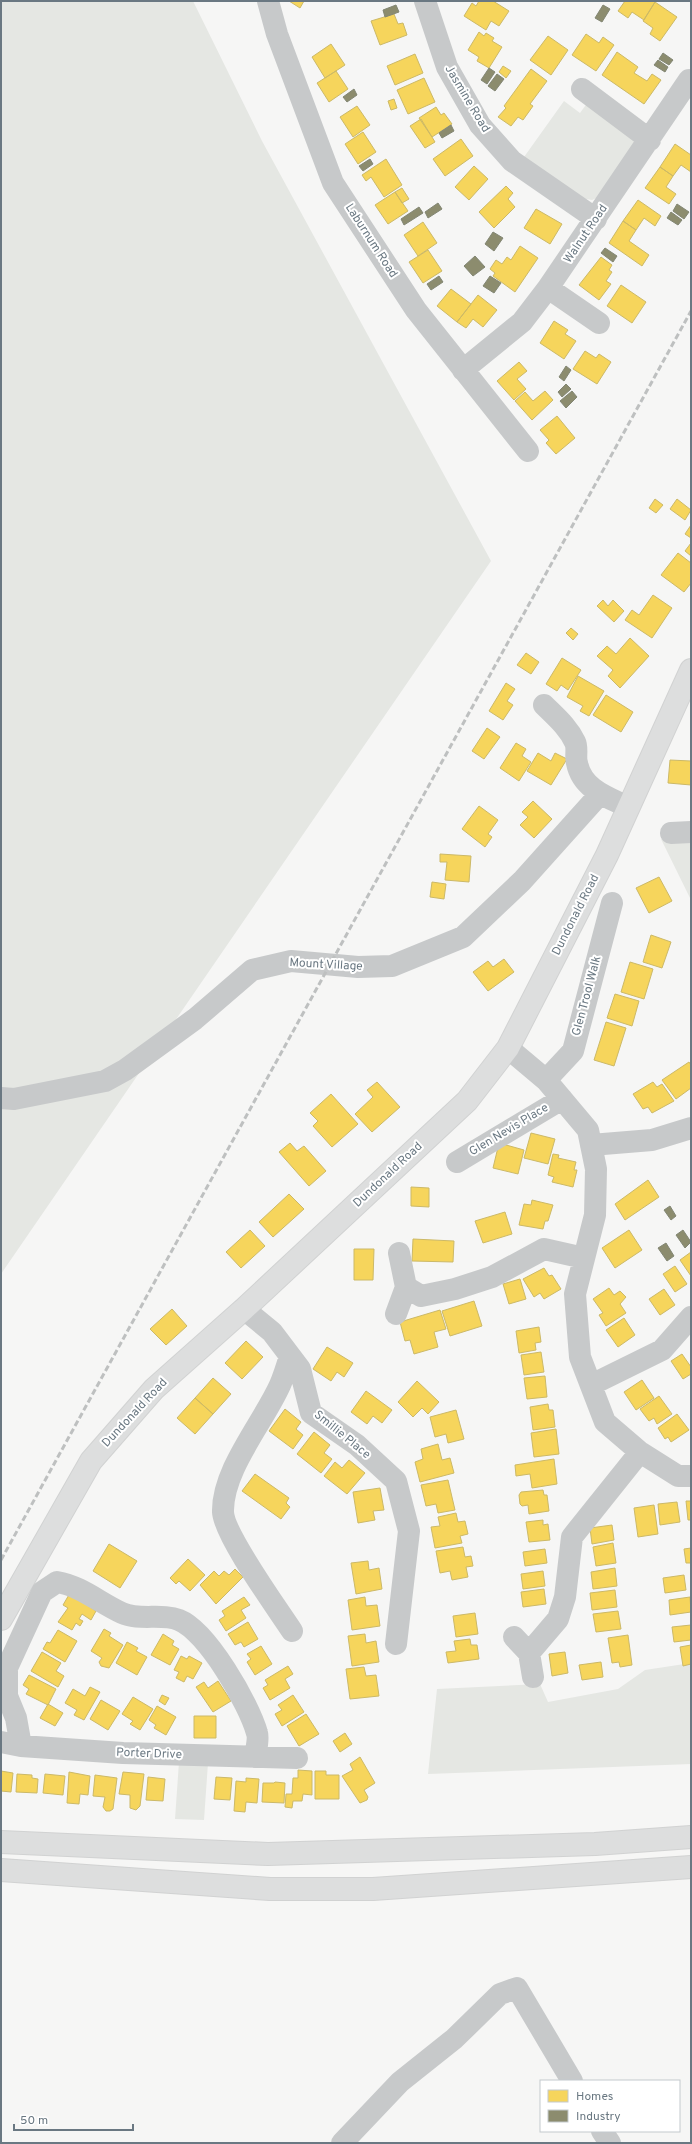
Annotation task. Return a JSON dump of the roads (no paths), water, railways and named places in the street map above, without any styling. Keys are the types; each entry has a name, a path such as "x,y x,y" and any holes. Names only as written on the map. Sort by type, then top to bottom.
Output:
{"main road":[{"name":"Dundonald Road","path":"1,1619 91,1461 154,1389 244,1309 468,1101 508,1048 607,855 691,670"},
{"path":"1,1842 268,1854 595,1844 691,1837"},
{"path":"1,1870 270,1889 373,1889 691,1867"}],"street":[{"name":"Laburnum Road","path":"268,1 277,34 333,183 416,310 528,451"},
{"name":"Jasmine Road","path":"425,1 447,67 480,125 512,161 596,219"},
{"name":"Walnut Road","path":"463,370 522,322 548,288 650,140 686,78"},
{"path":"582,88 650,140"},
{"path":"548,288 599,323"},
{"path":"544,705 565,726 576,744 577,763 584,782 600,794 628,806"},
{"name":"Mount Village","path":"1,1098 14,1099 105,1081 125,1070 194,1019 252,970 291,961 358,967 392,966 463,937 522,881 600,794"},
{"name":"Glen Trool Walk","path":"546,1080 573,1051 612,904"},
{"path":"508,1048 546,1080 588,1130 596,1169 595,1215 575,1294 580,1357 605,1422 640,1452 678,1476 691,1476"},
{"name":"Glen Nevis Place","path":"457,1162 562,1099"},
{"path":"591,1145 652,1140 691,1128"},
{"path":"406,1287 421,1296 455,1289 492,1277 544,1249 584,1258"},
{"path":"396,1314 406,1287 399,1253"},
{"name":"Smillie Place","path":"244,1309 272,1332 300,1369 311,1413 357,1445 396,1481 409,1532 396,1644"},
{"path":"591,1385 662,1350 691,1317"},
{"path":"290,1356 280,1385 253,1432 228,1482 223,1513 229,1534 292,1631"},
{"path":"533,1677 521,1645 558,1619 565,1597 572,1537 640,1452"},
{"path":"11,1744 16,1718 8,1696 7,1668 42,1592 57,1582 70,1584 124,1614 179,1619 196,1630 232,1680 247,1708 258,1734 255,1757"},
{"name":"Porter Drive","path":"11,1744 123,1753 297,1758"},
{"path":"342,2143 400,2082 454,2039 500,1994 517,1988 571,2080"},
{"path":"603,2132 610,2143"}],"railway":[{"path":"1,1560 691,311"}]}
